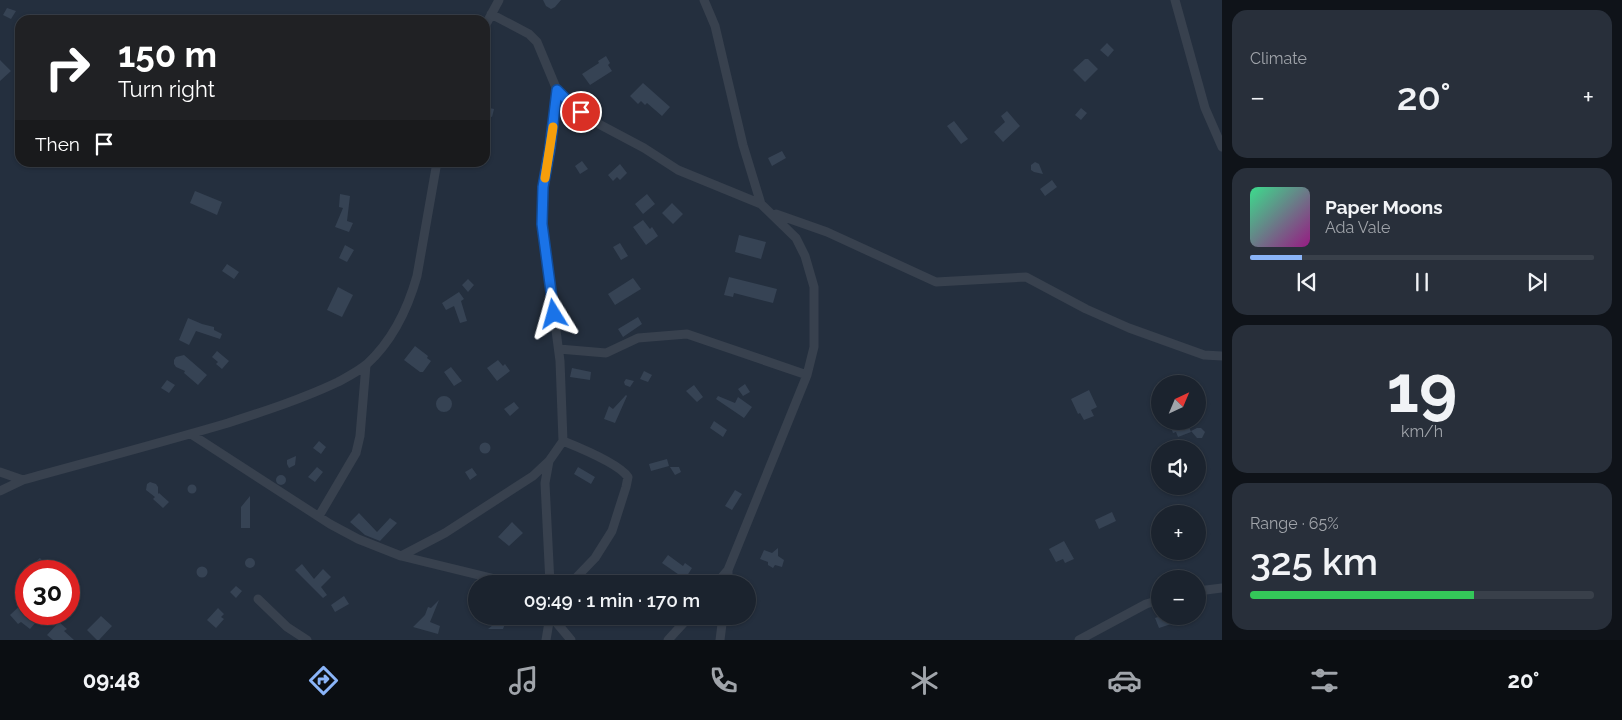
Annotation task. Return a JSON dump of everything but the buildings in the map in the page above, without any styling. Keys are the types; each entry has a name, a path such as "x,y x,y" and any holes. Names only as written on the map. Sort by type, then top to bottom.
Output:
{"street":[{"path":"499,0 491,14 529,34 537,42 557,90 568,101 595,122 644,148 678,170 762,204 796,238 806,256 814,287 814,347 807,375 728,570 724,575"},
{"path":"704,0 716,26 743,145 762,204"},
{"path":"1175,0 1205,108 1222,147"},
{"path":"401,556 445,533 533,476 549,461 563,441 559,350 542,224 543,187 557,90"},
{"path":"0,490 23,480 191,434 270,410 319,391 366,365 392,333 405,311 413,291 436,167"},
{"path":"771,212 827,232 936,282 1026,277 1086,309 1129,328 1204,355 1222,356"},
{"path":"559,350 606,353 638,338 687,334 807,375"},
{"path":"319,516 356,453 360,436 366,365"},
{"path":"191,434 358,540 401,556 479,575"},
{"path":"563,441 587,450 623,471 628,477 612,531 595,558 579,575"},
{"path":"549,461 545,483 550,575"},
{"path":"0,472 23,480"},
{"path":"728,570 728,575"},
{"path":"1206,590 1222,588"},
{"path":"258,599 307,640"},
{"path":"1079,640 1151,603"},
{"path":"546,640 549,625"},
{"path":"558,625 571,640"},
{"path":"668,640 682,625"},
{"path":"720,640 722,625"}],"slow traffic":[{"path":"545,178 553,127"}],"route":[{"path":"554,314 542,224 543,187 557,90 581,112"}]}
